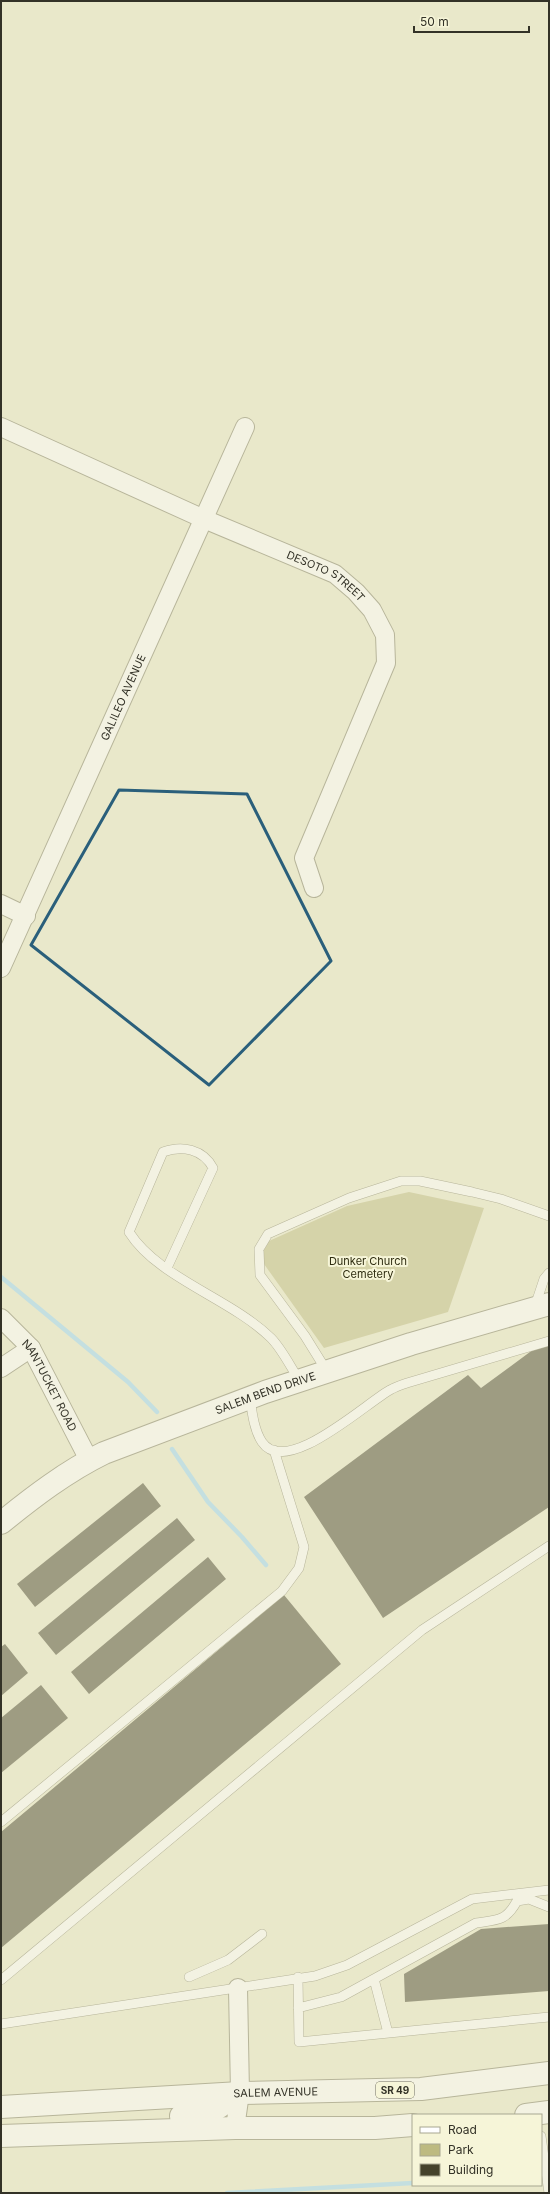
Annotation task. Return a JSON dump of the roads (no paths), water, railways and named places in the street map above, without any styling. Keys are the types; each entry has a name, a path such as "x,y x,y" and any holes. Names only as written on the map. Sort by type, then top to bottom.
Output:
{"main road":[{"name":"SALEM BEND DRIVE","path":"1,1523 30,1500 89,1460 250,1398 300,1381 411,1344 542,1306"},
{"name":"SALEM AVENUE","path":"1,2107 240,2093 421,2089 549,2073"},
{"path":"94,2133 141,2118 207,2115 240,2093"},
{"path":"1,2124 68,2122 118,2101"},
{"path":"1,2136 235,2128 375,2128 412,2125"}],"street":[{"name":"DESOTO STREET","path":"1,427 204,519 335,574 356,592 372,610 385,635 386,663 304,858 314,888"},
{"name":"GALILEO AVENUE","path":"1,968 26,916 245,427"},
{"path":"1,904 26,916"},
{"name":"NANTUCKET ROAD","path":"1,1318 30,1348 89,1460"},
{"path":"1,1368 30,1348"},
{"path":"235,2128 240,2093 238,1988"}],"lane":[{"path":"167,1268 213,1168 208,1159 185,1148 176,1148 163,1152 129,1232 138,1246 151,1258 167,1268 237,1311 272,1338 300,1381"},
{"path":"328,1372 305,1336 260,1275 259,1249 268,1234 349,1198 401,1181 420,1181 480,1194 549,1216"},
{"path":"542,1306 544,1279 549,1273"},
{"path":"250,1398 256,1429 262,1443 274,1450 289,1451 308,1446 390,1390 407,1383 549,1341"},
{"path":"1,1822 282,1591 299,1568 304,1548 274,1450"},
{"path":"1,1980 422,1630 549,1546"},
{"path":"298,2008 341,1997 476,1923 501,1920 511,1912 517,1901 549,1890"},
{"path":"1,2024 238,1988 298,1977 315,1976 347,1965 472,1899 528,1896 549,1907"},
{"path":"189,1977 228,1960 262,1934"},
{"path":"298,1977 299,2042 549,2017"},
{"path":"374,1979 388,2033"},
{"path":"542,2143 549,2193"}],"waterway":[{"path":"1,1277 128,1382 157,1412"},
{"path":"172,1449 208,1502 242,1537 266,1565"},
{"path":"227,2193 412,2183"}],"park label":[{"name":"Dunker Church Cemetery","path":"368,1267"}]}
